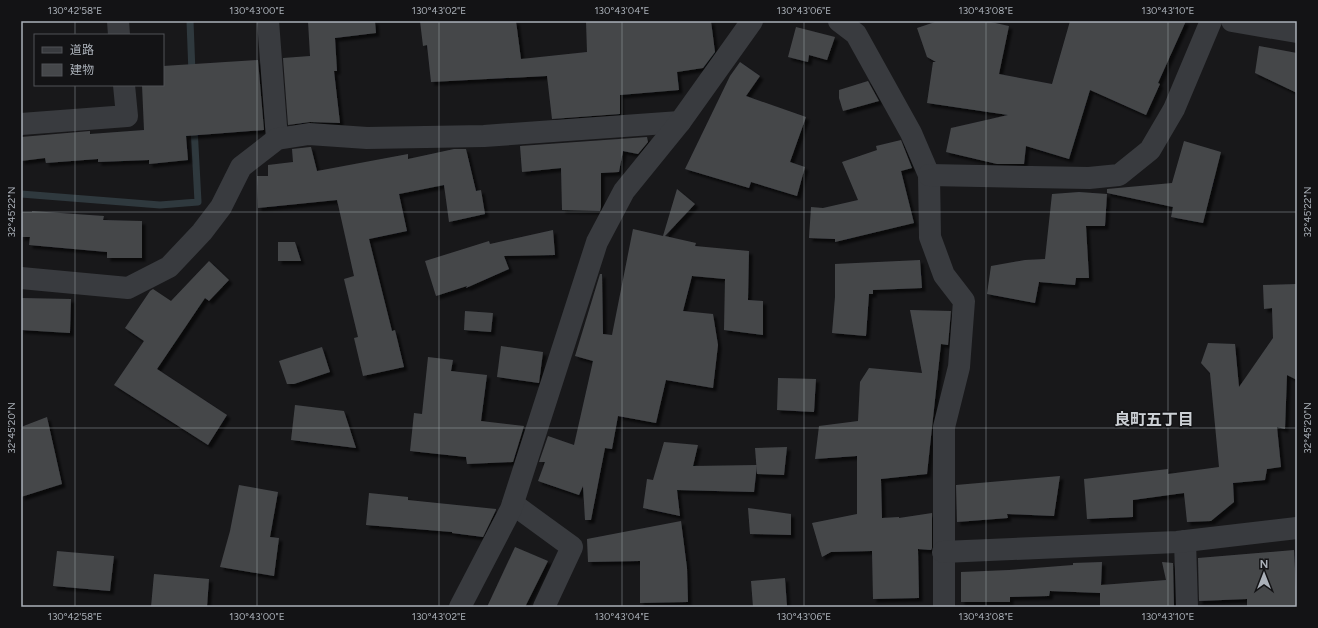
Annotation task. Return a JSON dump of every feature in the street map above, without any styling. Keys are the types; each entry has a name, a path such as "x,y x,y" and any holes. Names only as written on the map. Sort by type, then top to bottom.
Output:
{"street":[{"path":"118,21 119,34"},
{"path":"268,21 277,139"},
{"path":"460,607 513,504 597,242 624,191 680,122 752,21"},
{"path":"839,21 856,34 911,133 930,175 930,237 944,275 964,301 959,366 944,427 944,607"},
{"path":"930,175 1089,178 1119,175 1150,150 1174,109 1211,21"},
{"path":"1232,21 1297,32"},
{"path":"21,124 126,116 124,86"},
{"path":"21,278 128,288 169,267 202,232 221,207 241,168 277,139 309,134 367,138 484,136 680,122"},
{"path":"513,504 572,547 544,607"},
{"path":"943,552 1185,541 1297,528"},
{"path":"1185,541 1187,607"}],"building":[{"path":"308,21 375,21 376,33 335,38 337,71 334,71 340,123 310,122 288,125 283,58 310,56"},
{"path":"420,21 516,21 521,59 587,52 586,21 711,21 715,52 703,68 677,72 679,90 620,95 620,114 552,119 547,76 431,82 427,45 423,46"},
{"path":"938,21 986,21 1009,26 999,74 1052,84 1070,21 1186,21 1158,83 1160,84 1146,115 1090,90 1069,159 1026,146 1024,164 997,164 946,152 951,128 1008,115 927,103 933,62 936,62 927,57 917,28"},
{"path":"796,27 835,37 827,60 809,55 808,62 788,57"},
{"path":"1259,46 1297,53 1297,93 1255,73"},
{"path":"258,60 264,130 186,136 188,160 149,164 149,160 98,162 98,159 46,163 45,158 21,161 21,137 90,131 90,134 144,130 142,86 164,86 164,66"},
{"path":"740,62 760,76 746,96 806,117 790,162 805,167 797,196 751,182 749,188 685,169 730,76"},
{"path":"868,81 879,101 843,111 839,98 839,90"},
{"path":"647,137 648,142 638,154 623,151 619,172 601,173 600,211 562,210 561,168 522,172 520,146"},
{"path":"901,140 912,168 901,171 914,223 835,242 835,239 809,238 811,207 823,208 858,200 842,162 877,150 876,146"},
{"path":"1184,141 1221,152 1203,223 1171,217 1173,207 1107,193 1107,189 1172,183"},
{"path":"311,147 317,171 408,154 408,159 454,149 466,149 476,191 481,190 485,214 449,222 444,185 399,194 407,231 369,239 392,331 395,330 404,367 363,376 354,338 358,337 344,279 354,276 337,200 258,208 257,176 268,176 268,165 293,162 292,149"},
{"path":"677,189 695,204 665,236 696,243 695,246 749,251 748,300 763,301 763,335 724,330 725,279 692,276 683,311 713,314 718,345 713,388 666,380 656,423 618,416 612,449 605,448 591,520 585,520 583,486 579,495 538,481 545,462 539,462 548,436 574,445 593,361 575,356 600,274 602,274 603,334 612,335 633,229 663,236"},
{"path":"1079,192 1107,194 1105,226 1086,226 1089,278 1076,278 1075,285 1039,282 1035,303 987,294 991,266 1025,260 1045,259 1052,194"},
{"path":"32,211 104,216 103,220 142,221 142,258 107,258 107,252 29,245 30,237 21,237 21,212"},
{"path":"553,230 555,255 504,256 509,269 466,288 467,286 436,296 425,261 489,241 490,244"},
{"path":"278,242 295,242 301,261 278,261"},
{"path":"920,260 922,288 873,290 873,294 869,294 866,336 832,333 835,297 835,264"},
{"path":"209,261 229,280 209,301 205,298 157,369 227,415 208,445 114,385 144,341 125,328 150,291 153,289 171,301"},
{"path":"1297,284 1297,380 1287,375 1285,429 1277,427 1281,467 1267,469 1265,480 1233,483 1234,502 1211,521 1187,522 1184,493 1133,500 1133,517 1087,519 1084,479 1168,469 1168,474 1219,467 1210,373 1201,363 1208,343 1235,344 1239,387 1273,338 1272,308 1264,309 1263,285"},
{"path":"21,298 71,299 70,333 21,330"},
{"path":"910,310 951,311 948,345 941,344 927,474 881,479 882,518 899,518 932,513 932,548 931,550 918,549 919,598 873,599 872,551 831,552 822,557 812,523 857,514 857,456 815,459 819,426 858,421 860,382 869,368 922,373"},
{"path":"465,311 493,313 491,332 464,330"},
{"path":"501,346 543,352 539,383 497,377"},
{"path":"322,347 330,372 294,384 287,384 279,361"},
{"path":"428,357 453,360 451,371 487,375 481,421 524,426 513,462 467,464 466,457 410,451 414,413 422,414"},
{"path":"778,378 816,379 814,412 777,410"},
{"path":"295,405 344,411 356,448 291,440"},
{"path":"47,417 62,484 21,497 21,427"},
{"path":"664,442 698,445 693,466 757,465 754,492 677,490 680,516 643,508 647,479 653,480"},
{"path":"787,447 784,475 757,474 755,448"},
{"path":"1060,476 1054,516 1007,514 1008,518 957,522 956,485"},
{"path":"239,485 278,492 270,537 279,538 274,576 220,567 230,531"},
{"path":"369,493 408,497 408,500 496,510 483,537 452,532 366,525"},
{"path":"748,508 791,514 791,535 750,534"},
{"path":"681,521 687,568 688,602 640,603 640,561 588,562 587,539"},
{"path":"515,547 548,561 525,607 487,607"},
{"path":"1294,550 1297,607 1247,607 1247,599 1199,601 1198,558"},
{"path":"57,551 114,556 110,591 53,586"},
{"path":"1102,562 1101,585 1166,580 1162,562 1173,563 1174,607 1100,607 1100,593 1050,591 1049,596 1010,597 1010,602 961,602 961,572 1009,570 1073,565 1073,563"},
{"path":"154,574 209,579 207,607 151,607"},
{"path":"785,578 787,607 753,607 751,581"}],"waterway":[{"path":"190,21 192,73"},
{"path":"21,194 160,205 198,202 194,127"}],"district":[{"name":"良町五丁目","path":"1154,419"}]}
